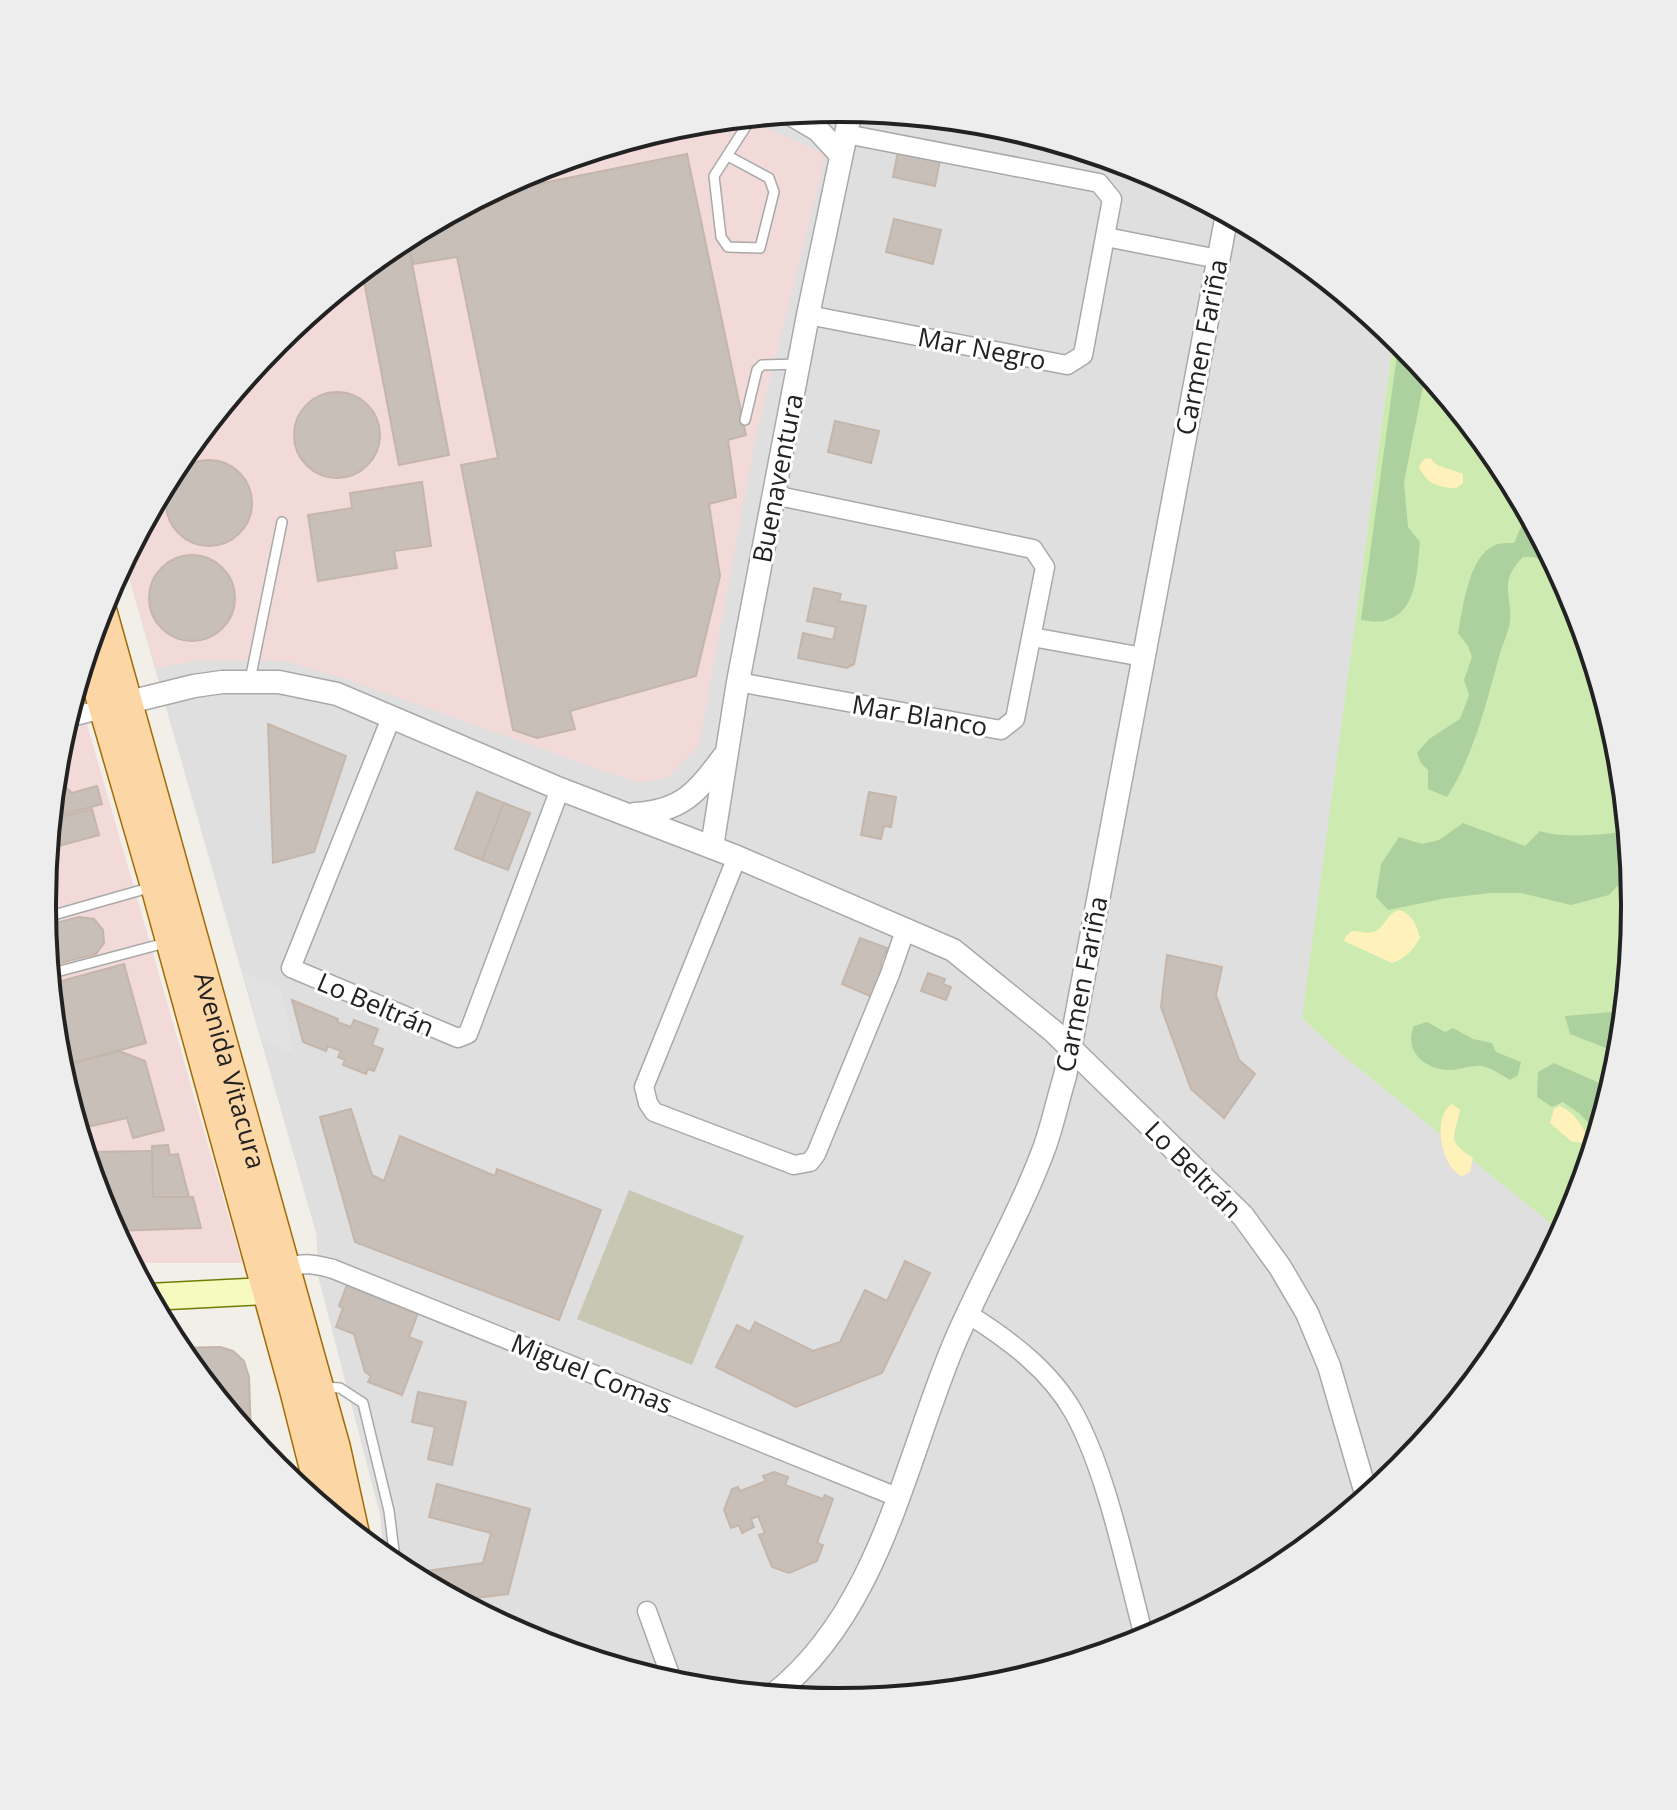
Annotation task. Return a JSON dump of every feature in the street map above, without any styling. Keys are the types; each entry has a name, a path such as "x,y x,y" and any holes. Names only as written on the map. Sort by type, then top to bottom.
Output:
{"main road":[{"name":"Avenida Vitacura","path":"105,634 116,705 170,942 281,1283 319,1387 351,1516"},
{"name":"Avenida Vitacura","path":"94,665 116,705 281,1283 321,1491"},
{"path":"161,1296 281,1283"}],"street":[{"name":"Buenaventura","path":"712,847 738,682 848,122"},
{"path":"806,123 844,144"},
{"name":"Mar Negro","path":"808,315 1067,365 1083,355 1112,199 1099,183 844,144"},
{"name":"Carmen Fariña","path":"782,1686 813,1655 845,1611 873,1559 944,1369 1044,1147 1071,1049 1225,224"},
{"path":"1106,237 1218,259"},
{"name":"Mar Blanco","path":"738,682 1001,730 1015,719 1032,637 1045,567 1033,549 774,495"},
{"path":"1032,637 1143,657"},
{"name":"Lo Beltrán","path":"116,705 194,686 250,680 279,682 337,694 560,789 737,857 953,950 1053,1031 1243,1216 1280,1267 1307,1313 1329,1366 1363,1484"},
{"path":"80,715 116,705"},
{"name":"Lo Beltrán","path":"391,718 291,968 458,1038 468,1034 560,789"},
{"path":"628,815 672,809 704,783 726,754"},
{"path":"737,857 644,1087 654,1112 794,1165 810,1162 890,974 906,928"},
{"name":"Miguel Comas","path":"281,1283 299,1263 333,1269 897,1497"},
{"path":"968,1314 1005,1337 1048,1378 1073,1412 1092,1454 1141,1627"},
{"path":"647,1611 668,1668"}],"lane":[{"path":"728,156 769,178 774,192 760,248 728,247 721,237 714,176 745,128"},
{"path":"745,420 757,370 762,365 799,364"},
{"path":"250,680 282,522"},
{"path":"56,914 155,886"},
{"path":"59,971 170,942"},
{"path":"319,1387 340,1388 363,1403 389,1511 394,1549"}],"shaded area":[{"path":"838,122 890,124 941,129 1041,149 1138,182 1185,203 1230,227 1315,284 1392,352 1303,1018 1336,1050 1552,1224 1516,1296 1459,1381 1392,1458 1315,1526 1230,1583 1185,1607 1090,1646 991,1672 941,1681 838,1688 736,1681 636,1661 539,1628 492,1607 447,1583 382,1541 380,1515 319,1280 316,1233 129,577 161,514 218,429 285,352 362,284 447,227 492,203 587,164 636,149 736,129"},
{"path":"762,126 826,154 756,436 699,745 668,777 638,783 346,679 285,661 202,660 156,668 129,577 161,514 188,470 250,389 285,352 362,284 447,227 492,203 587,164 636,149"},
{"path":"82,707 242,1263 143,1263 116,1204 83,1108 63,1007 56,905 63,803"},
{"path":"244,973 281,988 294,1054 262,1041"},
{"path":"629,1190 744,1236 692,1365 577,1319"}],"green space":[{"path":"1392,352 1459,429 1516,514 1540,559 1579,653 1606,752 1619,854 1621,905 1614,1007 1594,1108 1579,1157 1552,1225 1336,1050 1302,1018"},
{"path":"1397,357 1423,385 1404,482 1408,527 1420,542 1418,564 1414,587 1405,608 1387,620 1361,620"},
{"path":"1522,525 1540,560 1523,557 1508,581 1509,625 1472,747 1447,797 1428,789 1428,770 1417,753 1429,739 1460,719 1469,695 1464,680 1472,657 1458,633 1473,571 1486,551 1497,544 1514,543"},
{"path":"1463,823 1525,846 1540,831 1559,835 1617,832 1620,883 1609,895 1571,905 1521,893 1491,893 1388,910 1376,897 1381,864 1399,837 1422,844 1439,840"},
{"path":"1613,1012 1607,1049 1570,1034 1565,1016"},
{"path":"1427,1022 1445,1032 1453,1028 1473,1039 1492,1043 1496,1052 1521,1062 1518,1075 1510,1080 1482,1066 1450,1070 1425,1063 1414,1051 1411,1035 1414,1026"},
{"path":"1554,1063 1600,1083 1589,1124 1563,1102 1552,1107 1537,1097 1538,1072"}],"sand":[{"path":"1430,458 1437,465 1463,474 1463,483 1450,488 1438,486 1429,480 1419,466 1424,459"},
{"path":"1399,910 1413,921 1420,938 1401,959 1392,963 1344,941 1352,931 1368,933 1377,930 1391,914"},
{"path":"1452,1104 1460,1110 1454,1133 1455,1143 1473,1158 1470,1172 1462,1176 1449,1163 1442,1142 1442,1120"},
{"path":"1560,1106 1573,1115 1586,1135 1582,1143 1571,1141 1550,1123 1554,1109"}],"building":[{"path":"899,146 941,155 935,186 893,177"},
{"path":"687,154 746,435 728,440 736,497 709,504 720,576 696,676 570,711 575,729 537,738 513,730 461,465 498,458 457,257 413,264 410,250 447,227 532,185"},
{"path":"894,219 941,230 933,264 886,252"},
{"path":"410,250 449,455 399,465 364,282"},
{"path":"337,392 361,399 373,411 380,435 373,459 361,471 337,478 313,471 301,459 294,435 301,411 313,399"},
{"path":"835,421 879,431 871,463 828,452"},
{"path":"201,461 217,461 233,467 245,479 251,495 251,511 245,527 233,539 217,545 201,545 185,539 173,527 167,511 166,505 188,470 193,463"},
{"path":"422,482 431,546 394,551 397,568 318,581 308,515 352,508 350,493"},
{"path":"192,555 216,562 228,574 235,598 228,622 216,634 192,641 168,634 156,622 149,598 156,574 168,562"},
{"path":"814,588 841,594 839,601 866,606 854,664 847,668 798,658 803,633 833,640 836,627 807,621"},
{"path":"268,724 346,756 314,852 273,863"},
{"path":"97,786 102,804 62,815 65,787 72,793"},
{"path":"477,792 504,803 482,860 455,849"},
{"path":"869,792 896,797 891,827 884,826 881,839 861,835"},
{"path":"504,803 530,813 508,870 482,860"},
{"path":"92,809 99,835 59,846 62,817"},
{"path":"79,917 94,919 103,930 104,943 96,954 59,963 57,923"},
{"path":"860,938 887,948 880,965 884,967 872,997 842,984"},
{"path":"1167,955 1222,967 1216,995 1239,1060 1255,1074 1224,1118 1191,1089 1161,1007"},
{"path":"124,964 146,1043 72,1063 60,981"},
{"path":"928,973 945,979 943,984 951,987 946,1000 921,991"},
{"path":"292,1000 351,1027 354,1020 378,1029 372,1045 383,1049 374,1071 368,1069 366,1074 343,1065 345,1060 338,1057 341,1051 328,1046 326,1051 303,1042"},
{"path":"119,1051 145,1061 164,1130 133,1138 127,1118 89,1127 72,1063"},
{"path":"351,1109 372,1175 384,1181 400,1136 495,1176 497,1169 601,1210 559,1320 355,1242 320,1117"},
{"path":"168,1145 170,1155 178,1154 189,1197 153,1197 152,1146"},
{"path":"152,1151 153,1197 193,1197 201,1228 128,1231 96,1152"},
{"path":"905,1261 930,1273 882,1373 796,1407 716,1367 737,1325 750,1332 755,1322 813,1351 840,1342 865,1290 887,1301"},
{"path":"347,1285 418,1313 409,1337 422,1342 402,1395 368,1382 371,1376 365,1372 354,1334 336,1327 343,1308 339,1306"},
{"path":"220,1347 233,1351 244,1361 249,1377 251,1422 218,1381 194,1348"},
{"path":"418,1392 466,1402 452,1465 428,1459 435,1427 412,1422"},
{"path":"774,1472 788,1477 785,1485 823,1499 825,1495 833,1499 817,1543 823,1545 817,1561 789,1573 772,1567 759,1535 765,1533 758,1516 751,1519 754,1527 742,1533 739,1525 731,1528 724,1510 732,1489 738,1487 740,1491 766,1481 763,1476"},
{"path":"437,1484 530,1509 508,1594 475,1598 427,1571 483,1563 491,1533 429,1517"}]}
